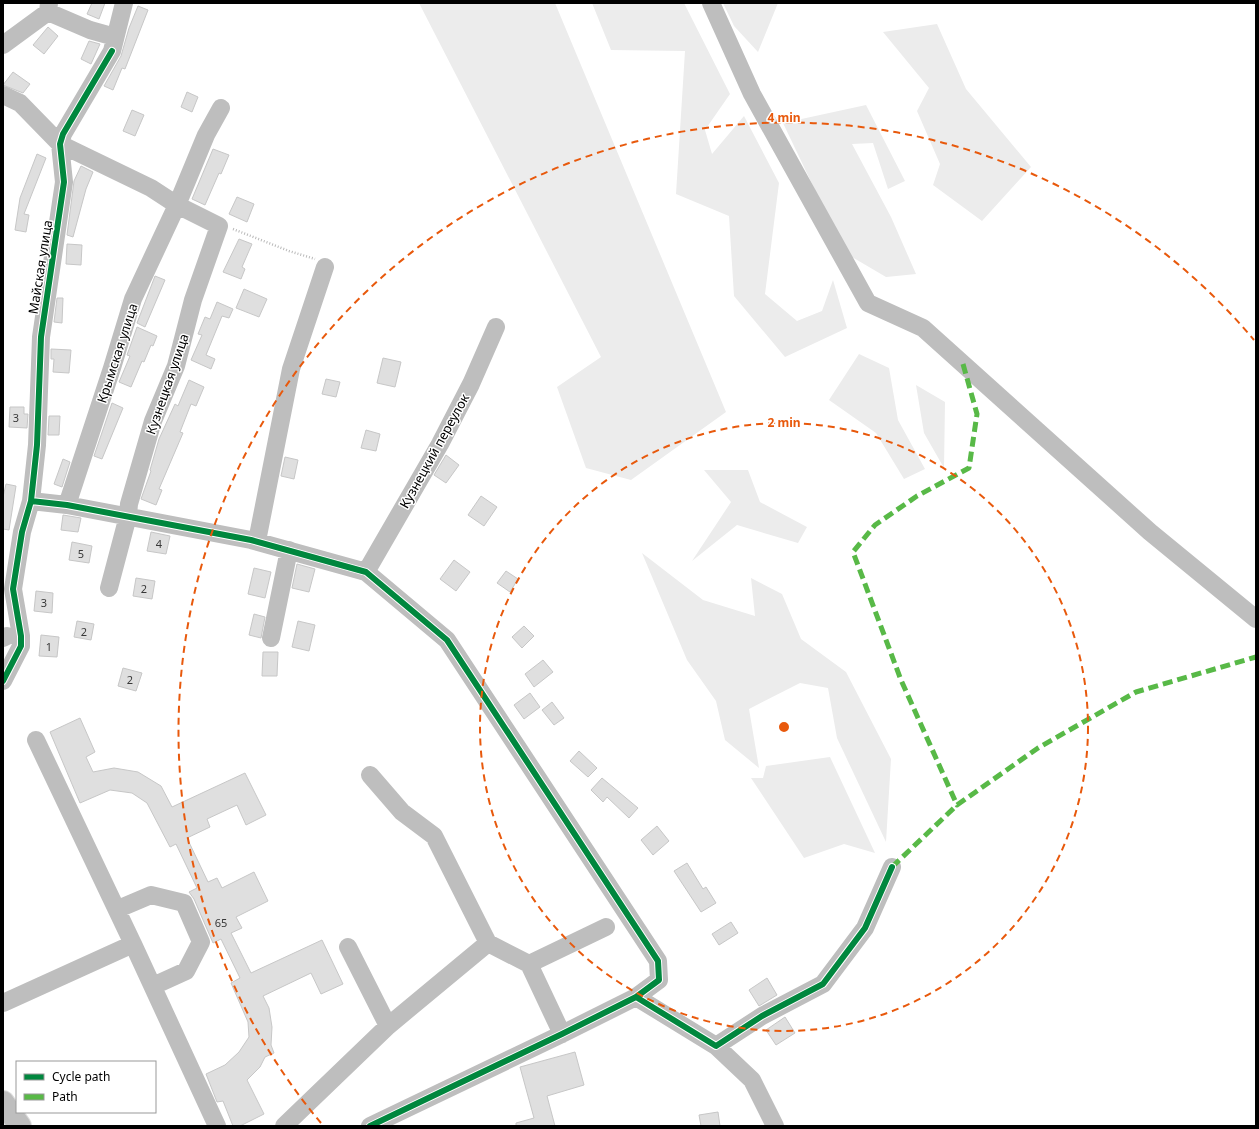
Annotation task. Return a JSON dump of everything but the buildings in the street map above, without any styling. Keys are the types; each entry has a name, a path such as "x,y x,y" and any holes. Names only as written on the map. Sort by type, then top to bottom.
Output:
{"main road":[{"path":"3,1102 20,1126"}],"street":[{"name":"Майская улица","path":"3,681 21,646 22,636 8,589 31,501 36,445 41,337 64,182 60,144 63,134 114,44 124,3"},
{"path":"710,3 752,94 868,303 923,328 1150,532 1256,619"},
{"path":"3,45 49,8 114,44"},
{"path":"3,94 20,103 60,144 151,188 177,205 219,226"},
{"name":"Крымская улица","path":"66,505 112,368 133,299 177,205 206,135 221,108"},
{"name":"Кузнецкая улица","path":"109,588 128,516 129,504 153,421 176,366 193,300 219,226"},
{"path":"257,541 291,369 325,267"},
{"name":"Кузнецкий переулок","path":"366,572 440,444 471,384 496,327"},
{"path":"31,501 66,505 257,541 366,572 447,640 658,961 658,980 636,997 370,1126"},
{"path":"271,638 289,550"},
{"path":"36,740 118,909 217,1126"},
{"path":"370,775 402,812 434,836 488,942 530,964 562,1034"},
{"path":"716,1046 762,1016 823,984 865,928 892,867"},
{"path":"118,909 150,895 184,903 201,942 186,971 153,986"},
{"path":"530,964 606,927"},
{"path":"284,1126 388,1026 488,942"},
{"path":"3,1003 133,944"},
{"path":"348,947 388,1026"},
{"path":"636,997 716,1046 752,1080 775,1126"}],"path":[{"path":"219,226 238,230 289,251 319,260 325,267"}],"shaded area":[{"path":"419,3 555,3 726,412 631,480 586,468 557,387 601,357"},
{"path":"592,3 684,3 730,94 705,130 712,154 744,116 779,183 765,294 797,321 822,311 833,280 847,328 785,357 734,296 729,216 676,194 685,51 611,50"},
{"path":"723,3 778,3 758,52 734,26"},
{"path":"937,24 966,89 1031,167 982,221 933,185 940,164 917,111 929,88 883,32"},
{"path":"866,105 905,181 888,189 873,143 852,144 891,217 916,274 886,277 852,257 825,211 783,123"},
{"path":"859,354 889,368 898,420 925,469 904,479 876,433 829,400"},
{"path":"916,385 945,402 944,468 924,433"},
{"path":"704,470 748,470 760,502 807,527 798,543 737,525 692,561 731,502"},
{"path":"642,553 703,600 755,616 751,578 782,594 801,639 846,672 891,759 886,842 837,738 828,688 800,683 749,709 759,768 725,740 716,701 687,660"},
{"path":"830,757 875,853 844,844 804,858 751,778 763,778 766,766"}],"marked path":[{"path":"963,364 977,414 969,468 917,496 875,525 853,552 901,680 957,805 1038,748 1136,692 1256,657"},
{"path":"892,867 957,805"}],"cycle path":[{"path":"3,681 21,646 21,636 13,589 22,532 31,501 37,445 41,337 64,182 60,144 63,134 112,51"},
{"path":"31,501 67,505 251,540 366,572 447,640 658,961 659,980 636,997 716,1046 762,1016 823,984 865,928 892,867"},
{"path":"370,1126 636,997"}]}
